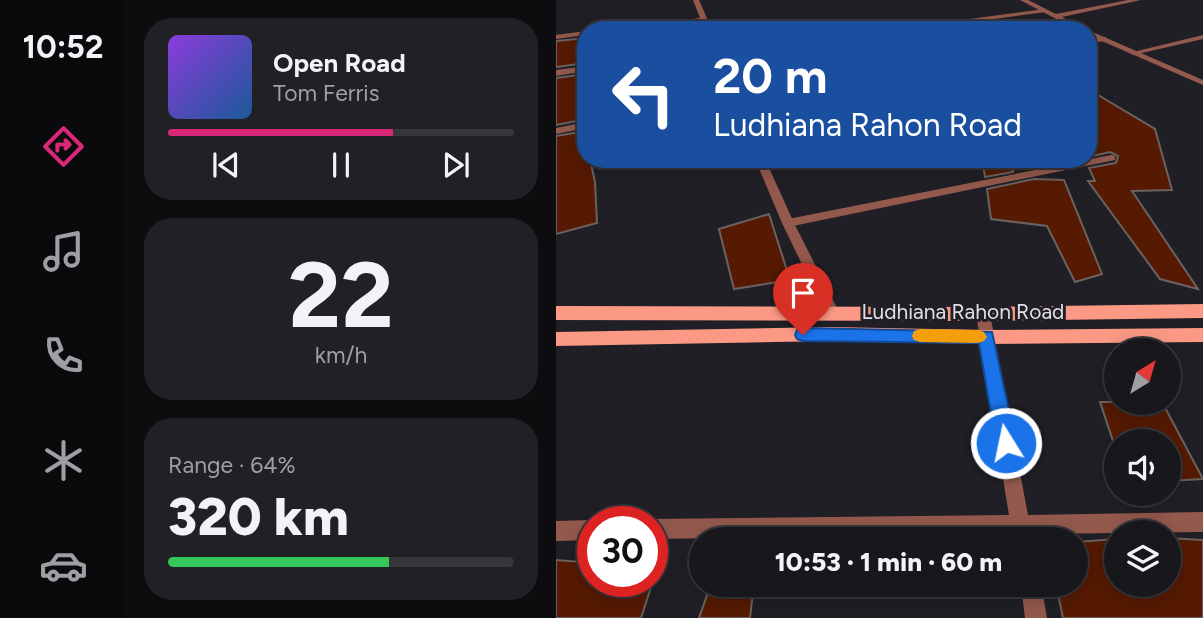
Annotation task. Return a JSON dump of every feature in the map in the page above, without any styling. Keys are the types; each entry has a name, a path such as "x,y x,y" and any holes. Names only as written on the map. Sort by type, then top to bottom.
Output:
{"main road":[{"name":"Ludhiana Rahon Road","path":"556,313 983,314 1202,311"},
{"name":"Ludhiana Rahon Road","path":"556,339 831,334 986,337 1202,335"}],"street":[{"path":"696,0 705,20 696,21"},
{"path":"1023,0 1064,21"},
{"path":"1054,16 1138,0"},
{"path":"967,21 1044,11"},
{"path":"556,37 577,34"},
{"path":"1097,36 1202,83"},
{"path":"1133,53 1202,37"},
{"path":"1097,40 1103,39"},
{"path":"556,73 577,70"},
{"path":"556,131 577,127"},
{"path":"1097,161 1111,158"},
{"path":"764,168 832,313"},
{"path":"788,223 1061,168"},
{"path":"983,314 1021,527"},
{"path":"1088,528 1202,522"},
{"path":"668,529 689,529"},
{"path":"556,531 577,530"},
{"path":"1033,597 1036,618"}],"building":[{"path":"577,39 577,64 556,67 556,41"},
{"path":"577,75 577,121 556,125 556,78"},
{"path":"1097,94 1155,129 1172,190 1132,191 1198,289 1160,279 1088,181 1095,181 1089,168 1116,163 1118,156 1110,152 1097,155"},
{"path":"577,132 577,168 592,168 597,223 556,234 556,136"},
{"path":"984,168 1013,168 1013,172 985,177"},
{"path":"1034,179 1064,180 1102,274 1075,282 1047,226 991,219 987,189"},
{"path":"769,214 790,280 734,289 719,229"},
{"path":"1104,415 1169,415 1176,429 1109,429"},
{"path":"1181,438 1203,479 1181,480"},
{"path":"1181,539 1203,540 1203,618 1063,618 1059,597 1088,597 1088,541 1104,540 1104,597 1181,597"},
{"path":"556,560 577,562 577,597 648,597 641,618 556,618"},
{"path":"706,597 752,597 750,618 699,618"}],"slow traffic":[{"path":"920,336 978,337"}],"route":[{"path":"803,335 986,337 1006,443"}]}
